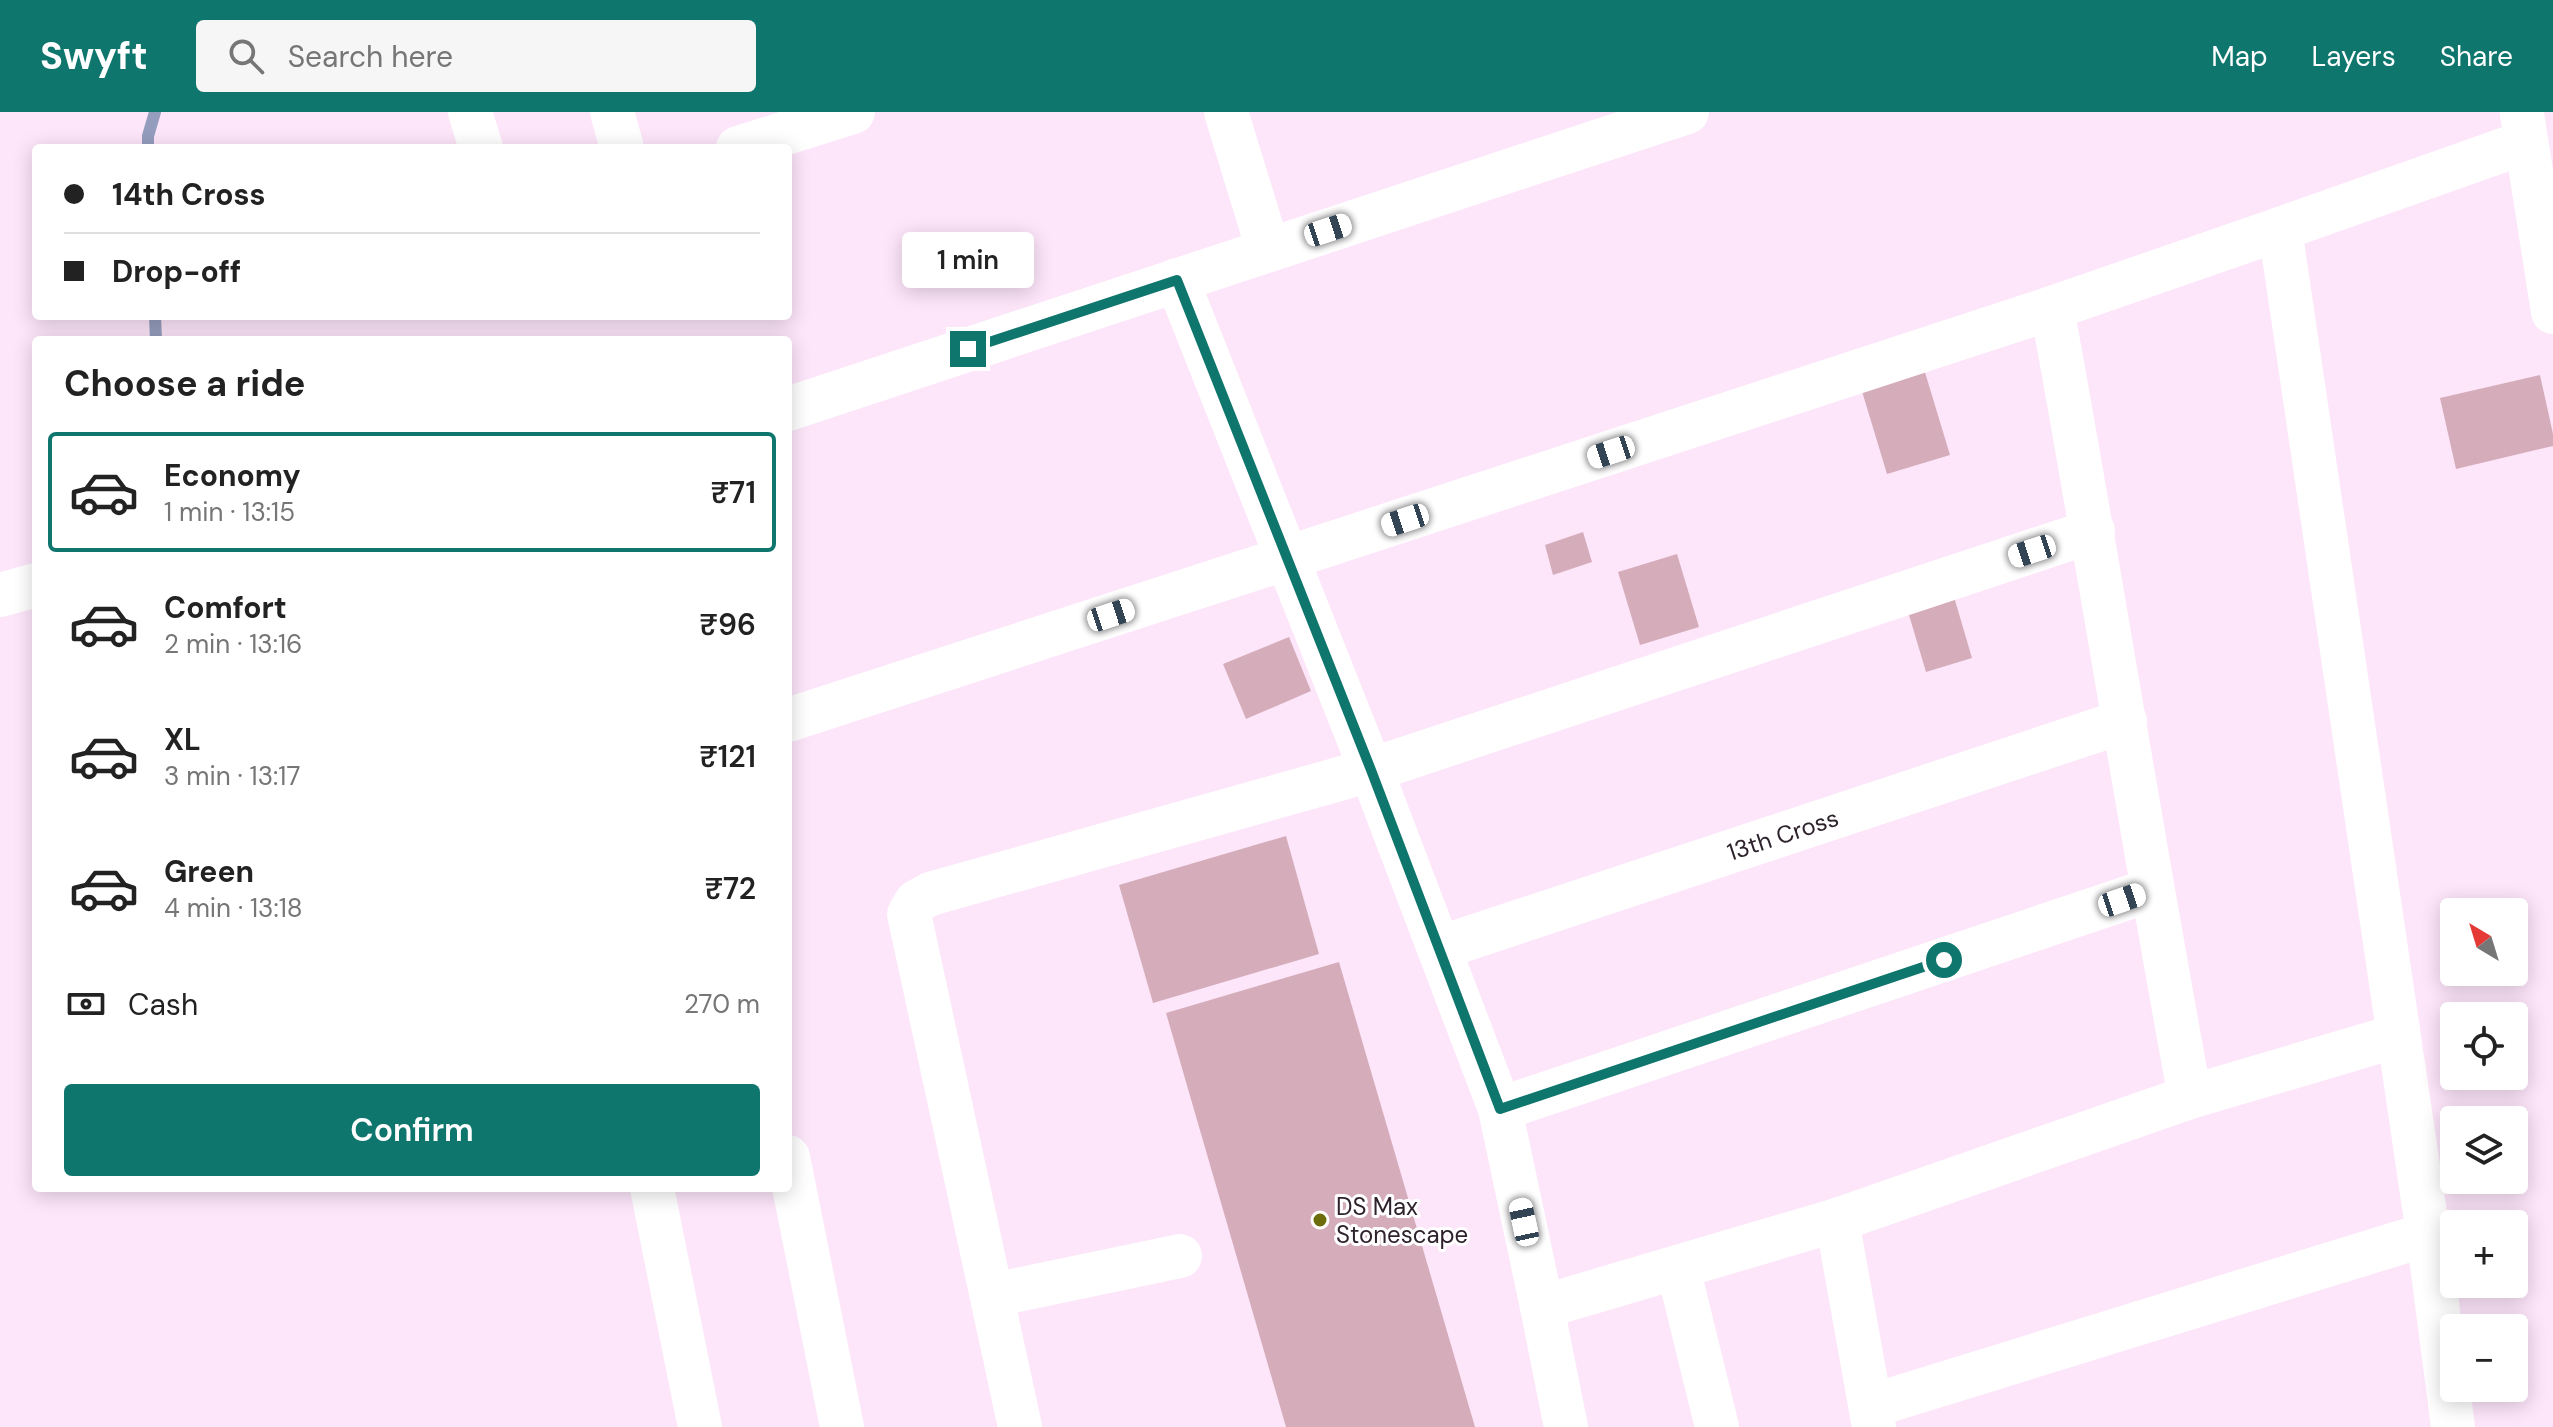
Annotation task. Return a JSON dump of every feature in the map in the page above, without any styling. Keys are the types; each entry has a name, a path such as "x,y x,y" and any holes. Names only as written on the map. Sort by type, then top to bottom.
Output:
{"street":[{"path":"470,112 480,144"},
{"path":"612,112 621,144"},
{"path":"751,134 853,112"},
{"path":"1226,112 1268,249"},
{"path":"792,408 1687,112"},
{"path":"792,719 2052,308 2280,229 2524,127 2553,312"},
{"path":"2280,229 2428,1234 2453,1427"},
{"path":"1177,280 1371,770 1500,1109 1566,1427"},
{"path":"2052,308 2093,531 2151,890 2190,1097"},
{"path":"1020,1427 909,914 916,902 930,894 1371,770 2093,531"},
{"path":"0,595 32,586"},
{"name":"13th Cross","path":"1439,948 2125,721"},
{"path":"1500,1109 2151,890"},
{"path":"1542,1307 1837,1220 2190,1097 2397,1036"},
{"path":"792,1177 842,1427"},
{"path":"653,1192 700,1427"},
{"path":"1837,1220 1872,1417 2428,1234"},
{"path":"993,1295 1180,1256"},
{"path":"1678,1268 1717,1427"}],"building":[{"path":"1924,369 1950,455 1887,474 1861,388"},
{"path":"2540,375 2553,446 2456,469 2440,398"},
{"path":"1583,532 1592,562 1553,575 1545,545"},
{"path":"1677,554 1699,627 1640,645 1618,572"},
{"path":"1952,590 1972,658 1926,672 1906,605"},
{"path":"1289,637 1311,691 1246,719 1223,664"},
{"path":"1286,836 1319,954 1153,1003 1119,885"},
{"name":"DS Max Stonescape","path":"1339,962 1475,1427 1286,1427 1166,1013"}],"waterway":[{"path":"148,144 155,112"},
{"path":"155,320 156,336"}],"place":[{"name":"DS Max Stonescape","path":"1320,1220"}],"route":[{"path":"968,349 1177,280 1371,770 1500,1109 1944,960"}]}
